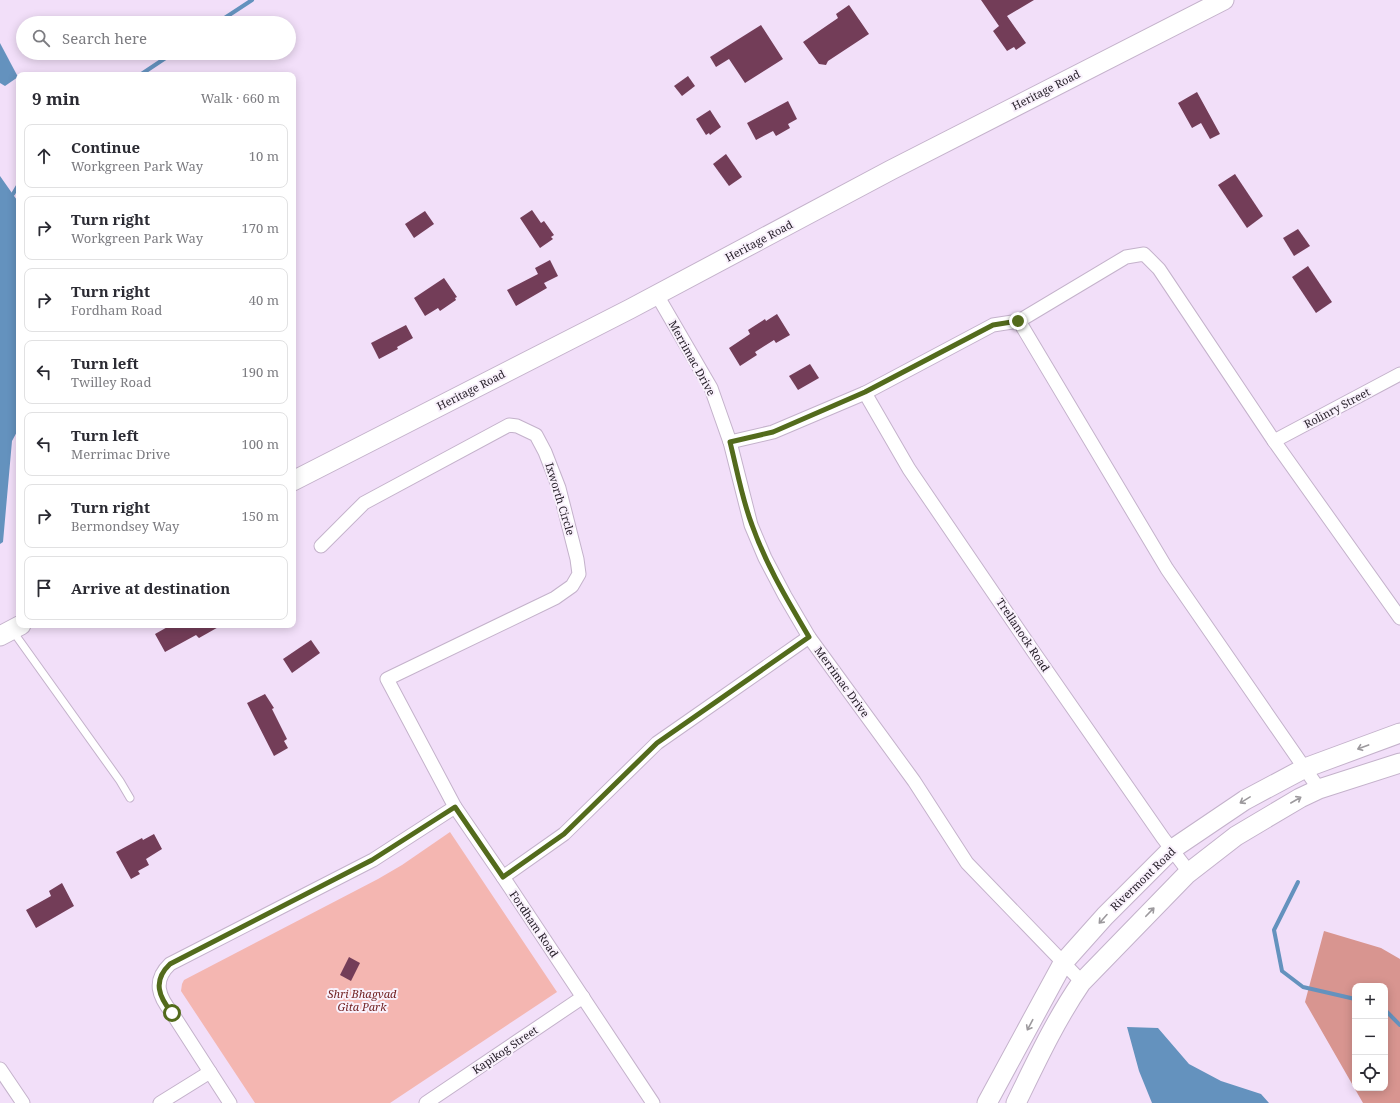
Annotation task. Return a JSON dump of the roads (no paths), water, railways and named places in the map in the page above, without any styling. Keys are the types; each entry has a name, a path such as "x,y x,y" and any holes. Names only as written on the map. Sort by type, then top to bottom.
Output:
{"street":[{"name":"Heritage Road","path":"296,479 657,295 891,170 1224,0"},
{"path":"730,442 773,432 865,392 993,325 1018,321 1126,256 1144,254 1159,269 1274,441 1400,618"},
{"name":"Merrimac Drive","path":"657,295 711,388 730,442 751,525 765,558 809,637 914,781 967,863 1082,982"},
{"path":"1018,321 1167,569 1319,789"},
{"name":"Rolinry Street","path":"1274,441 1400,374"},
{"name":"Trellanock Road","path":"865,392 909,469 1171,850 1189,872"},
{"name":"Ixworth Circle","path":"321,546 364,504 508,426 517,426 536,435 545,452 559,488 577,559 579,574 572,586 555,598 387,679"},
{"path":"503,877 564,834 657,743 809,637"},
{"name":"Fordham Road","path":"387,679 455,807 653,1103"},
{"name":"Rivermont Road","path":"987,1103 1064,963 1105,916 1171,850 1245,800 1305,768 1400,733"},
{"path":"1016,1103 1041,1052 1069,1001 1082,982 1189,872 1236,836 1300,798 1319,789 1400,763"},
{"path":"230,1103 172,1013 163,1002 159,983 166,968 170,964 372,860 455,807"},
{"name":"Kapikog Street","path":"426,1103 444,1098 583,997"},
{"path":"0,1069 23,1103"},
{"path":"160,1103 210,1072"}],"lane":[{"path":"11,630 120,781 130,798"}],"water":[{"path":"0,43 16,73 16,78 5,86 0,83"},
{"path":"0,176 16,199 16,434 12,441 3,542 0,544"},
{"path":"1127,1027 1158,1028 1189,1064 1221,1081 1261,1094 1269,1103 1152,1103 1139,1071"}],"waterway":[{"path":"228,16 252,0"},
{"path":"144,72 162,60"},
{"path":"13,194 16,189"},
{"path":"1298,882 1274,930 1282,971 1303,987 1352,998"},
{"path":"1388,1013 1400,1025"}],"park label":[{"name":"Shri Bhagvad Gita Park","path":"362,1000"}]}
